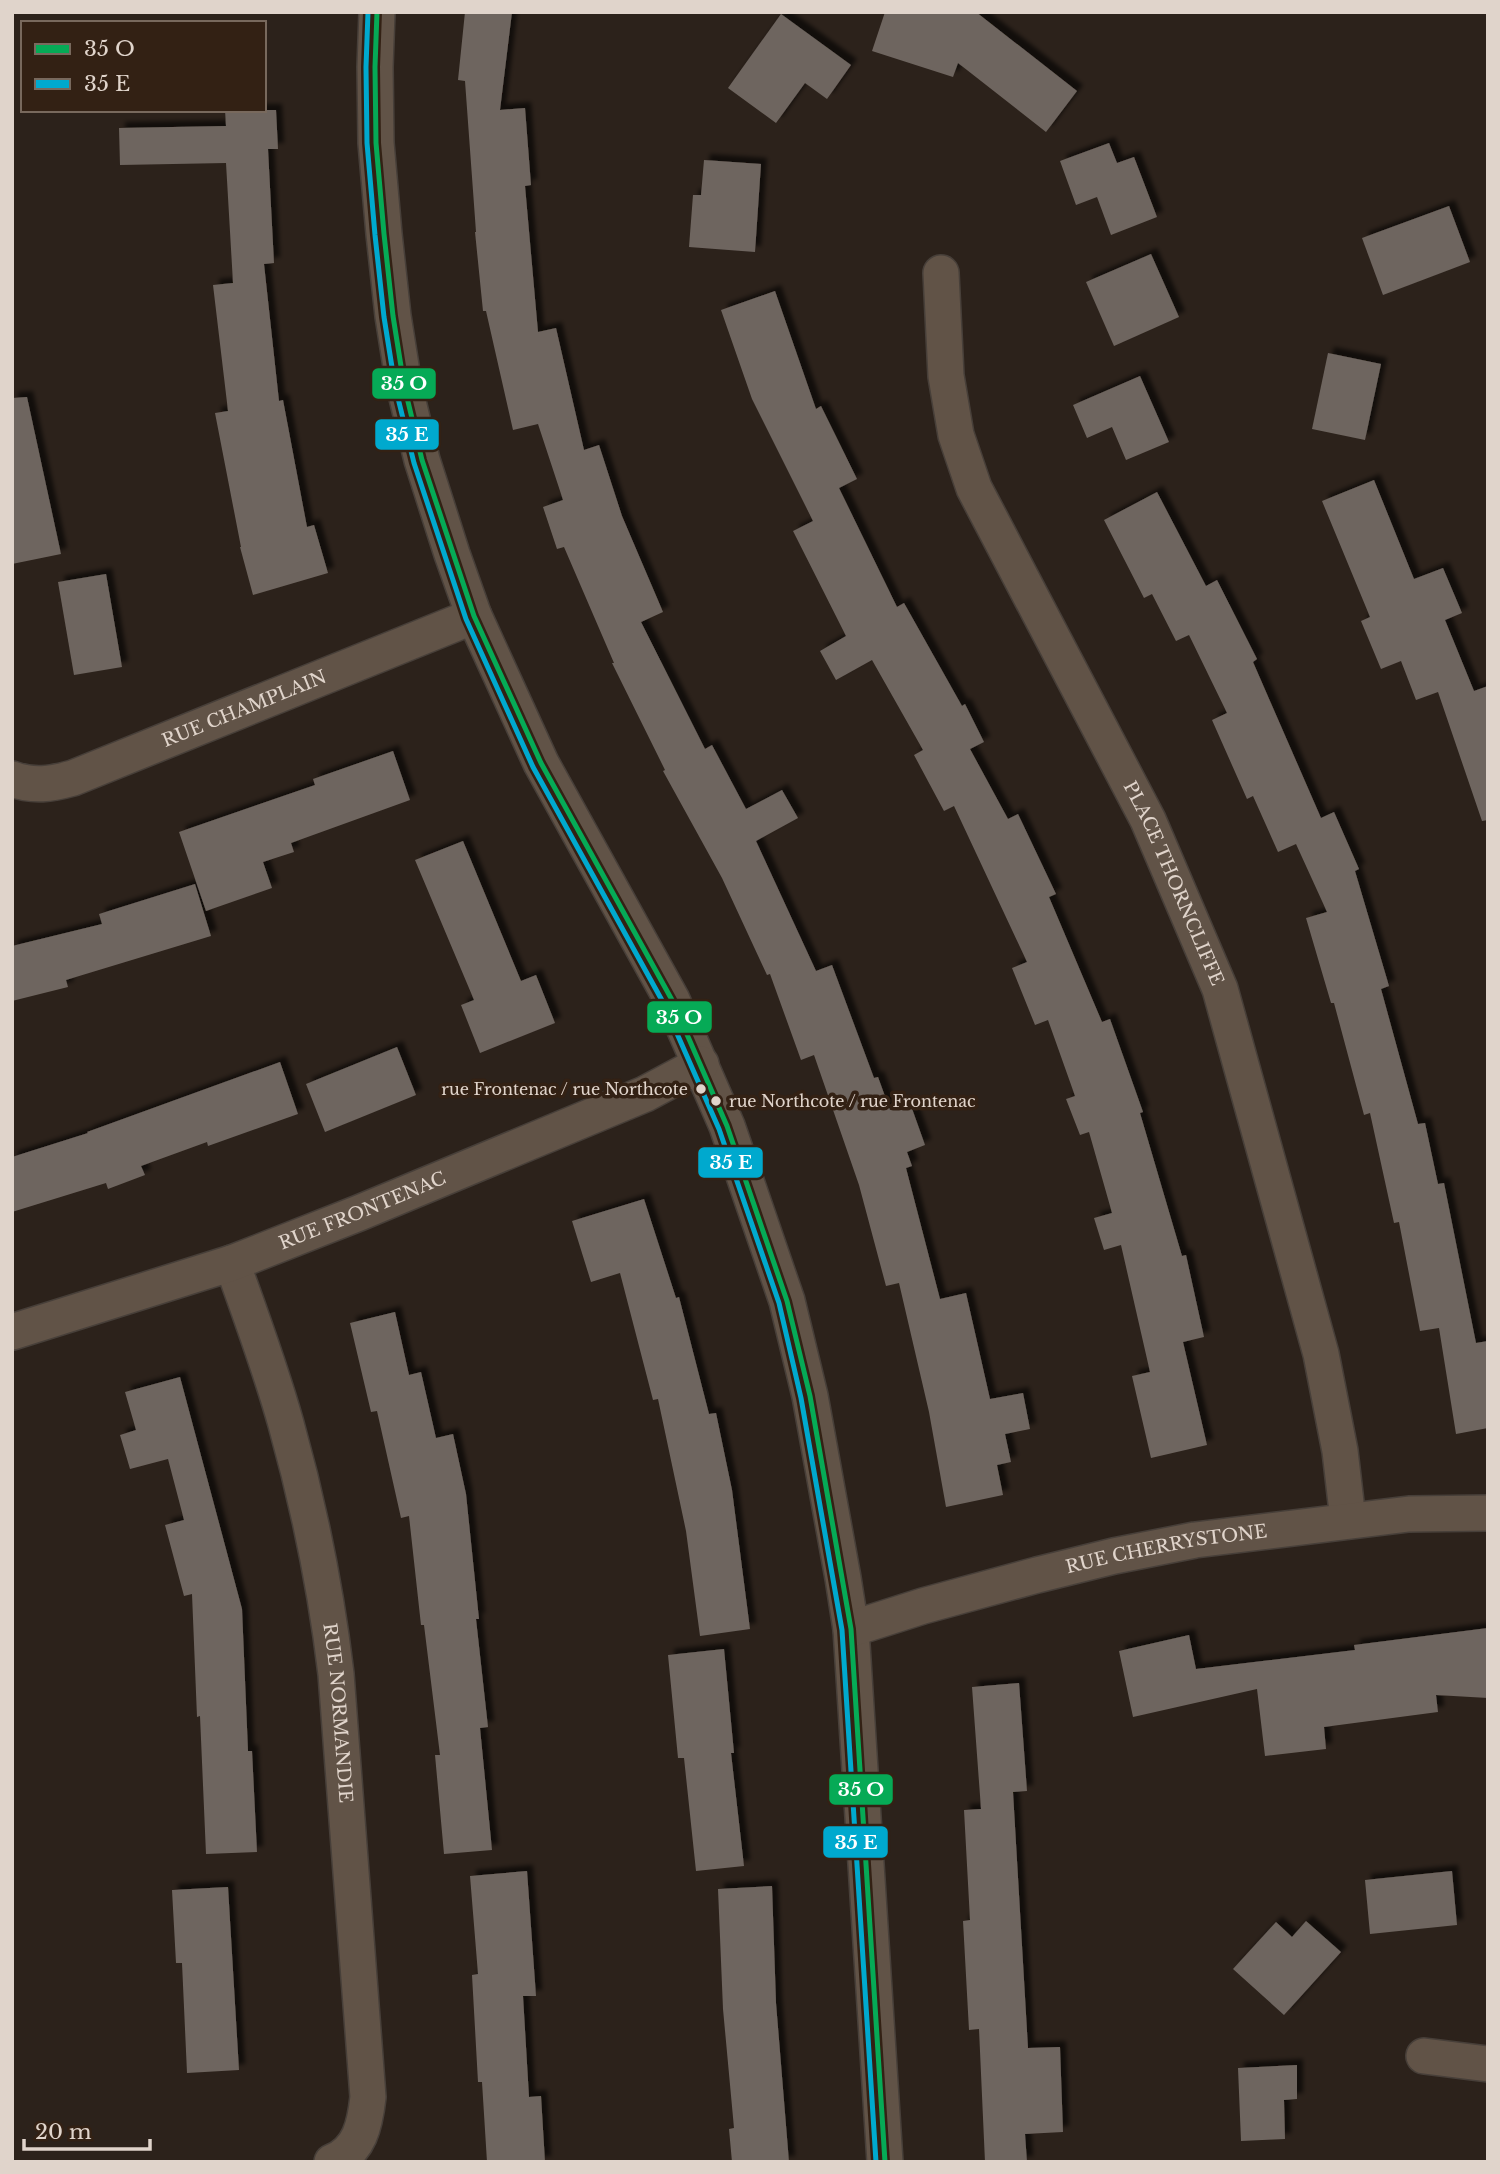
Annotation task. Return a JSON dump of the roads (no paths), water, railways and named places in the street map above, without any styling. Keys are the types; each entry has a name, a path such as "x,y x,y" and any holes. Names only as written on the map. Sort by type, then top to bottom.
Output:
{"street":[{"path":"377,12 376,143 393,316 404,385 422,460 474,616 541,763 672,1000 727,1126 787,1301 810,1396 851,1629 885,2162"},
{"name":"PLACE THORNCLIFFE","path":"941,273 946,376 956,435 974,488 1148,820 1220,989 1321,1354 1340,1451 1348,1520"},
{"name":"RUE CHAMPLAIN","path":"12,779 26,784 47,785 73,778 474,616"},
{"name":"RUE FRONTENAC","path":"12,1332 232,1263 645,1094 701,1064"},
{"name":"RUE NORMANDIE","path":"232,1263 286,1423 302,1483 328,1609 336,1674 368,2097 366,2121 358,2142 332,2162"},
{"name":"RUE CHERRYSTONE","path":"851,1629 923,1606 1114,1556 1195,1540 1409,1514 1488,1513"},
{"path":"1424,2056 1488,2064"}],"place":[{"name":"rue Frontenac / rue Northcote","path":"701,1089"},
{"name":"rue Northcote / rue Frontenac","path":"716,1101"}]}
